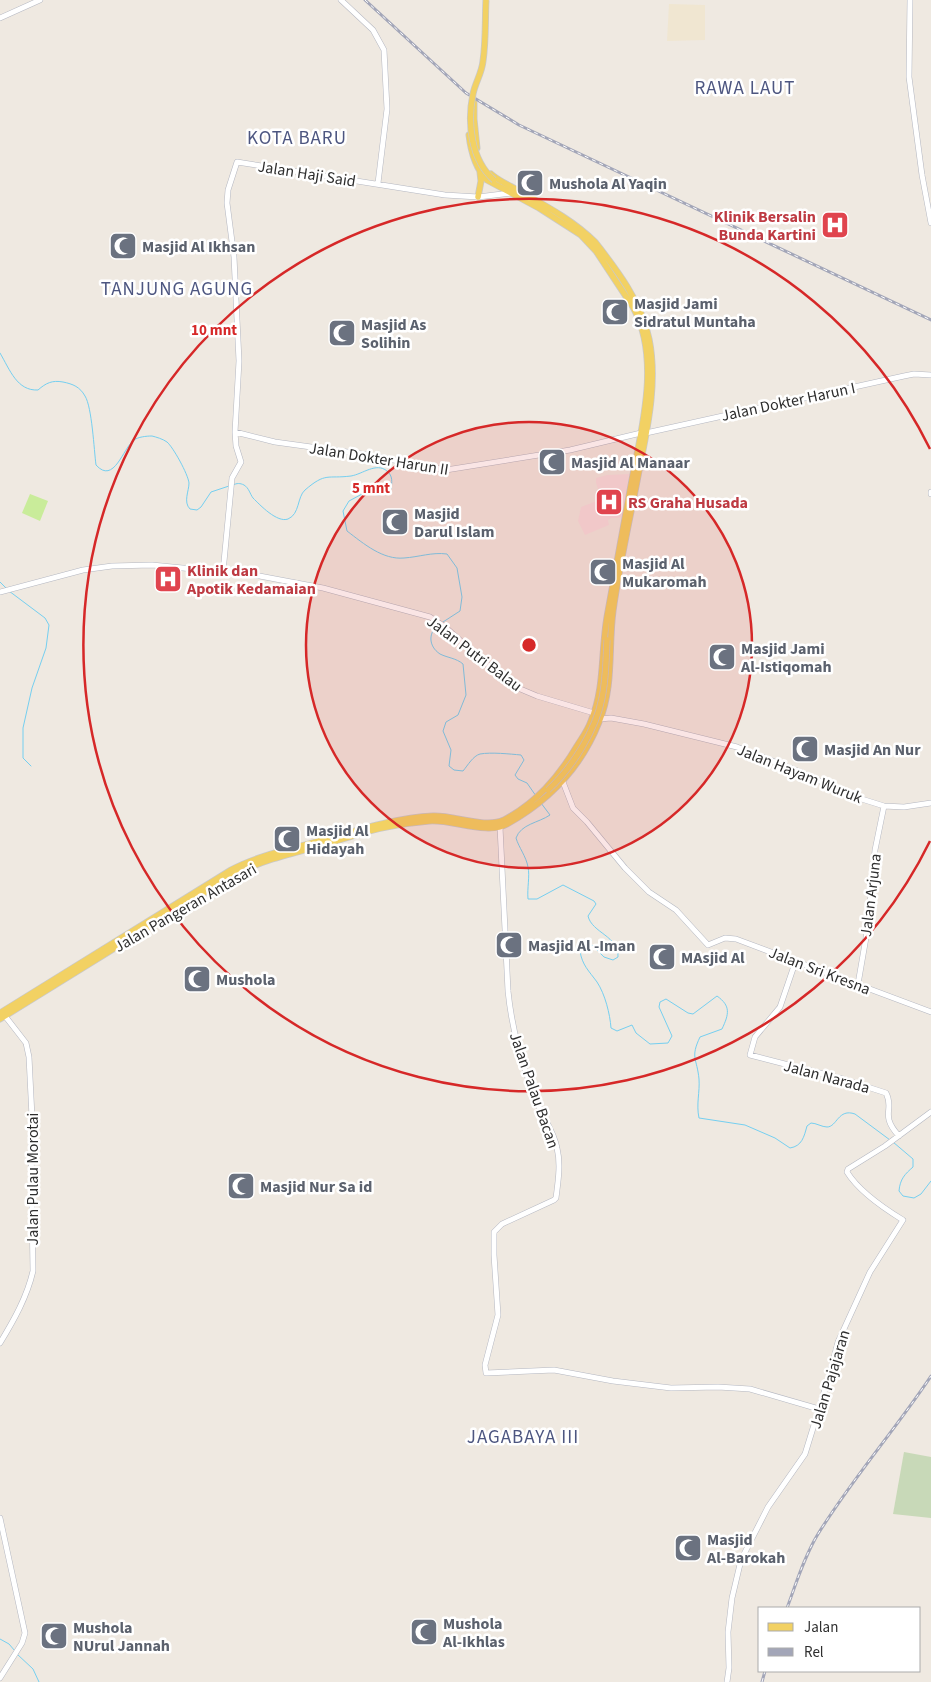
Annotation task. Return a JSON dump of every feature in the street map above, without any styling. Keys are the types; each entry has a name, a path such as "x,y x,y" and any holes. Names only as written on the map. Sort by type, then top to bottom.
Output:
{"main road":[{"path":"486,0 486,62 476,92 474,108 476,144 484,164 496,182"},
{"path":"478,197 481,181 470,144 469,113 471,92 482,59 486,0"},
{"path":"486,0 484,59 473,96 472,126 478,160 483,169 496,182 511,193 568,226 596,251 638,318 645,344 649,373"},
{"path":"479,170 484,164"},
{"path":"479,170 487,180 496,182 558,214 587,234 595,242 628,290 644,319 651,348 644,433 608,630 604,690 597,717 568,769 542,796"},
{"name":"Jalan Pangeran Antasari","path":"2,1016 134,933 237,872 286,854 365,832 410,824 443,821 482,827 500,827 522,815 542,796 561,772 594,713 600,690 608,630"},
{"name":"Jalan Pangeran Antasari","path":"141,929 231,870 268,855 374,824 443,816 487,823 498,822 518,812 563,782 584,751 600,719 608,691 608,630"},
{"path":"600,690 603,694 608,691"},
{"path":"598,701 603,698 605,704"},
{"path":"581,739 582,745 588,743"},
{"path":"576,747 582,745 584,751"}],"street":[{"path":"0,18 40,0"},
{"path":"341,0 373,30 384,50 387,110 378,184"},
{"path":"910,0 909,77 922,176 931,222"},
{"name":"Jalan Haji Said","path":"234,432 239,361 234,257 227,203 228,190 237,162 445,195 478,197 511,193"},
{"path":"492,196 498,191 496,182"},
{"name":"Jalan Dokter Harun I","path":"644,433 904,376 914,374 931,375"},
{"path":"223,572 232,478 241,462 234,432"},
{"name":"Jalan Dokter Harun II","path":"234,432 275,442 362,454 446,470 570,450 644,433"},
{"name":"Jalan Putri Balau","path":"1,592 70,573 112,566 152,565 254,575 323,588 416,612 436,620 489,666 518,688 537,696 594,713"},
{"path":"605,704 606,713 611,718"},
{"name":"Jalan Hayam Wuruk","path":"600,719 611,718 644,724 737,747 798,771 852,796 884,806 904,807 931,804"},
{"name":"Jalan Sri Kresna","path":"563,782 570,803 577,813 637,881 649,892 676,910 708,945 725,938 733,938 931,1012"},
{"name":"Jalan Arjuna","path":"858,984 868,926 876,850 884,806"},
{"name":"Jalan Palau Bacan","path":"500,827 509,1006 518,1049 537,1101 557,1146 558,1182 556,1198 554,1200 502,1224 494,1232 498,1315 485,1365 486,1374 554,1370 614,1381 671,1388 718,1387 750,1389 819,1409"},
{"name":"Jalan Narada","path":"796,960 780,1007 758,1032 750,1055 843,1079 886,1093 888,1097 888,1122 899,1136"},
{"name":"Jalan Pulau Morotai","path":"0,1343 21,1306 30,1286 33,1271 30,1057 26,1043 2,1016"},
{"name":"Jalan Pajajaran","path":"727,1682 729,1668 728,1632 731,1604 741,1560 768,1508 805,1454 838,1342 872,1270 903,1220 883,1207 854,1181 847,1170 893,1141 931,1112"},
{"path":"0,1518 25,1633 14,1656 0,1678"}],"shaded area":[{"path":"669,4 705,5 705,40 667,41"},
{"name":"RS Graha Husada","path":"629,474 622,517 611,518 608,520 609,525 585,535 578,521 581,507 607,497 598,489 596,478 607,475"}],"green space":[{"path":"30,494 48,501 40,521 22,513"},
{"path":"904,1452 931,1457 931,1518 893,1514"}],"waterway":[{"path":"0,353 15,378 25,387 38,390 49,383 59,381 73,385 81,390 89,409 96,465 102,470 108,471 113,468 134,440 152,436 167,442 180,461 189,483 187,503 190,509 197,510 211,492 229,486"},
{"path":"233,485 238,483 244,485 264,509 284,520 292,517 295,513 302,493 322,478 351,476 374,468 387,471 391,477 391,489 379,495 364,493 349,501 343,511 347,531 381,554 396,558 447,554 457,568 462,597 460,611 443,622"},
{"path":"0,582 6,588"},
{"path":"9,591 45,618 49,625 46,648 32,688 23,728 23,758 31,766"},
{"path":"439,624 431,635 433,647 440,654 458,660 463,664 466,695 458,715 446,722 443,731 451,750 449,766 454,770 463,771 480,754 521,755 524,760 515,775 518,779 527,783 536,796"},
{"path":"541,803 550,815 526,827 518,833 516,838 528,867 528,899 537,899 563,885 594,901 596,904 588,916 590,922 610,939 617,950 618,957 613,960 604,957 592,945 581,948 580,951 584,964 602,992 611,1028 617,1031 632,1025 636,1033 650,1044 668,1043 672,1036 659,1007 660,1002 666,999 688,1013 693,1014 717,996 725,1003 727,1015 722,1029 700,1037 695,1049 699,1079 699,1118 745,1125 775,1138 790,1148 800,1143 807,1126 811,1123 827,1127 833,1124 841,1115 849,1113 855,1114 890,1140"},
{"path":"893,1142 913,1159 913,1167 900,1183 899,1191 903,1196 914,1198 921,1194 931,1181"},
{"path":"0,1639 9,1644 15,1651"},
{"path":"17,1654 33,1669 39,1682"}],"railway":[{"path":"365,0 466,93 519,125 931,320"},
{"path":"787,1607 804,1561 818,1534 931,1376"},
{"path":"762,1682 765,1672"}],"place":[{"name":"Mushola Al Yaqin","path":"530,183"},
{"name":"Klinik Bersalin Bunda Kartini","path":"835,225"},
{"name":"Masjid Al Ikhsan","path":"123,246"},
{"name":"Masjid Jami Sidratul Muntaha","path":"615,312"},
{"name":"Masjid As Solihin","path":"342,333"},
{"name":"Masjid Al Manaar","path":"552,462"},
{"name":"RS Graha Husada","path":"609,502"},
{"name":"Masjid Darul Islam","path":"395,522"},
{"name":"Masjid Al Mukaromah","path":"603,572"},
{"name":"Klinik dan Apotik Kedamaian","path":"168,579"},
{"name":"Masjid Jami Al-Istiqomah","path":"722,657"},
{"name":"Masjid An Nur","path":"805,749"},
{"name":"Masjid Al Hidayah","path":"287,839"},
{"name":"Masjid Al -Iman","path":"509,945"},
{"name":"MAsjid Al","path":"662,957"},
{"name":"Mushola","path":"197,979"},
{"name":"Masjid Nur Sa id","path":"241,1186"},
{"name":"Masjid Al-Barokah","path":"688,1548"},
{"name":"Mushola Al-Ikhlas","path":"424,1632"},
{"name":"Mushola NUrul Jannah","path":"54,1636"}],"district":[{"name":"RAWA LAUT","path":"745,87"},
{"name":"KOTA BARU","path":"297,137"},
{"name":"TANJUNG AGUNG","path":"177,288"},
{"name":"JAGABAYA III","path":"523,1436"}]}
